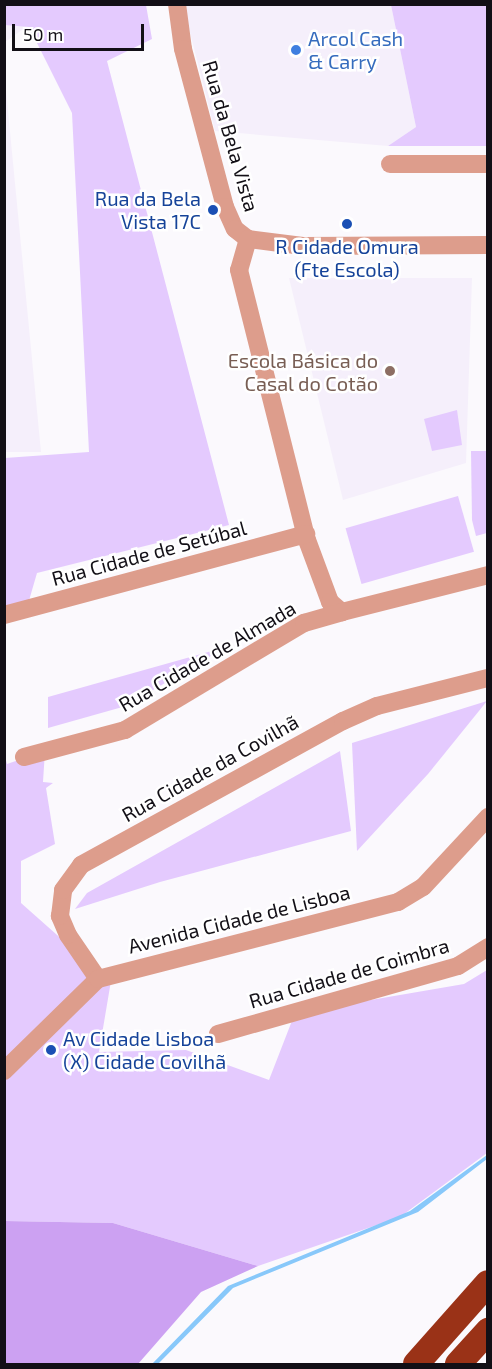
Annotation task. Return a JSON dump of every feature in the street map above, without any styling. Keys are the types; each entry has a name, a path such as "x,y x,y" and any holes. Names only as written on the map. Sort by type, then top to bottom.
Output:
{"highway":[{"path":"416,1365 488,1282"},
{"path":"459,1365 488,1331"}],"street":[{"name":"Rua da Bela Vista","path":"177,4 183,49 225,207 236,229 248,239"},
{"path":"390,164 488,164"},
{"path":"342,612 330,602 306,534 239,270 248,239 303,246 488,245"},
{"name":"Rua Cidade de Setúbal","path":"4,615 306,534"},
{"name":"Rua Cidade de Almada","path":"24,757 125,730 304,623 488,575"},
{"name":"Rua Cidade da Covilhã","path":"98,979 68,935 60,916 63,890 81,865 343,721 377,706 488,678"},
{"name":"Avenida Cidade de Lisboa","path":"4,1071 98,979 398,902 423,887 488,817"},
{"name":"Rua Cidade de Coimbra","path":"218,1034 458,966 488,947"}],"shaded area":[{"path":"5,5 57,5 5,42"},
{"path":"5,5 146,5 152,39 107,61 229,525 37,573 28,604 5,609 5,458 89,452 72,113 29,27 5,25"},
{"name":"Arcol Cash & Carry","path":"183,5 391,5 416,127 388,146 215,131"},
{"path":"391,5 487,5 487,146 388,146 416,127"},
{"path":"5,80 41,452 5,452"},
{"name":"Escola Básica do Casal do Cotão","path":"289,278 472,278 466,463 343,500"},
{"path":"457,410 462,445 432,451 424,419"},
{"path":"471,451 487,451 487,533 476,536 472,520"},
{"path":"458,496 474,552 362,584 346,528"},
{"path":"226,647 126,706 48,728 48,697"},
{"path":"487,701 428,774 357,851 352,743"},
{"path":"45,751 43,782 53,783 46,788 55,844 21,861 21,903 83,958 112,975 99,1052 186,1050 269,1080 295,1013 464,984 487,970 487,1153 400,1217 258,1266 113,1223 5,1221 4,753 7,764"},
{"path":"340,751 351,831 160,882 75,909 87,893"},
{"path":"5,1221 113,1223 258,1266 201,1292 138,1364 5,1364"}],"water":[{"path":"487,1155 487,1159 418,1212 233,1288 158,1364 152,1364 228,1286 410,1211"}],"place":[{"name":"Arcol Cash & Carry","path":"296,50"},
{"name":"Rua da Bela Vista 17C","path":"213,210"},
{"name":"R Cidade Omura (Fte Escola)","path":"347,224"},
{"name":"Escola Básica do Casal do Cotão","path":"390,371"},
{"name":"Av Cidade Lisboa (X) Cidade Covilhã","path":"51,1050"}]}
